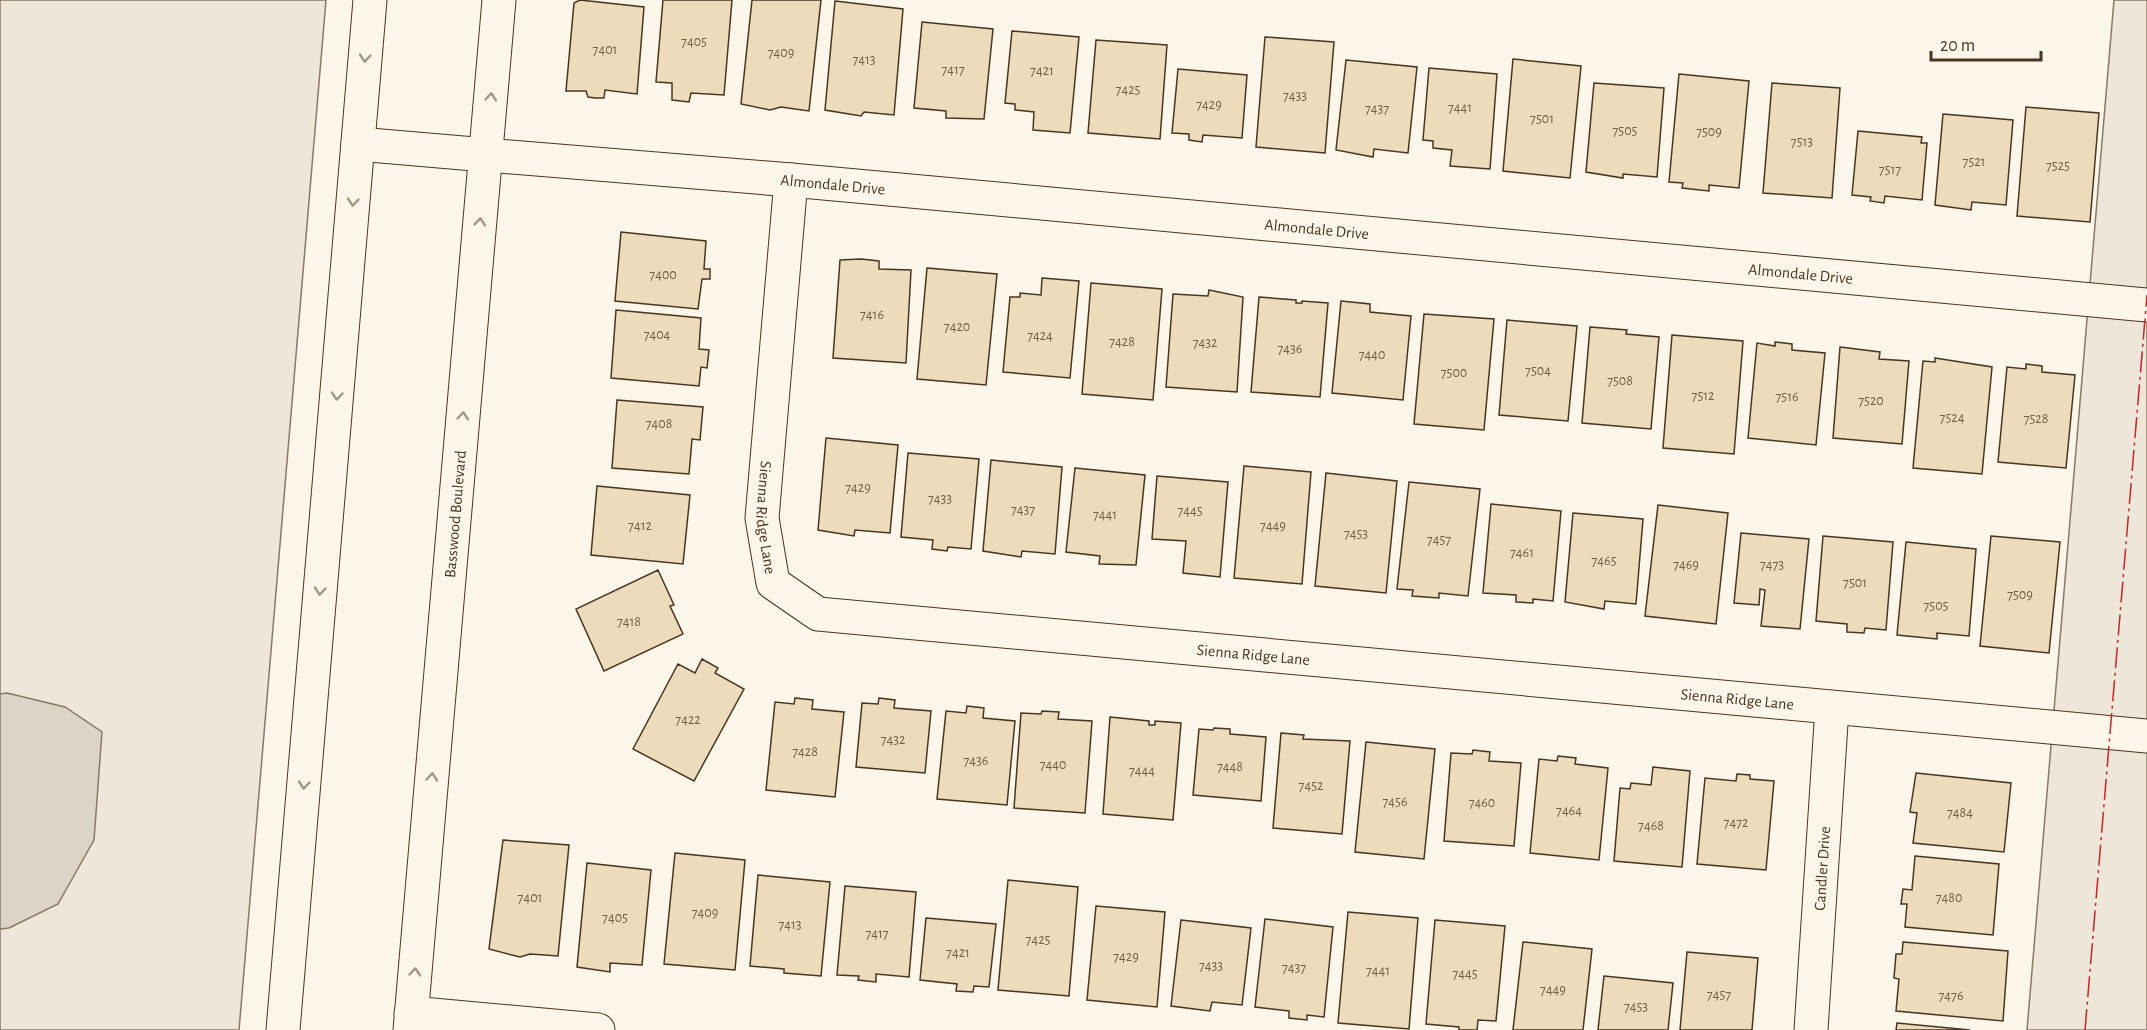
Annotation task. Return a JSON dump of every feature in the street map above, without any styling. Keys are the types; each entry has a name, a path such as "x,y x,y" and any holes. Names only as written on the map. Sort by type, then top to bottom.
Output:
{"street":[{"path":"282,1030 370,0"},
{"name":"Basswood Boulevard","path":"410,1022 499,0"},
{"name":"Almondale Drive","path":"358,144 791,180 2147,305"},
{"name":"Sienna Ridge Lane","path":"791,180 762,518 773,583 818,614 2147,736"},
{"name":"Candler Drive","path":"1811,1030 1832,708"},
{"path":"410,1022 598,1030"}],"shaded area":[{"path":"0,0 326,0 239,1030 0,1030"},
{"path":"2114,0 2147,0 2147,1030 2027,1030"},
{"path":"7,693 65,707 102,732 94,840 58,904 9,928 0,929 0,694"}],"building":[{"path":"580,0 644,7 637,94 605,90 604,98 596,98 588,97 586,91 566,91 574,3"},
{"path":"663,0 732,0 724,95 691,93 689,102 672,100 672,83 656,82"},
{"path":"752,0 821,0 809,111 781,107 770,110 741,104"},
{"path":"835,1 903,9 894,115 864,112 861,116 825,110"},
{"path":"922,22 993,29 984,119 946,118 946,111 914,108"},
{"path":"1012,31 1079,37 1070,133 1033,130 1034,112 1015,110 1015,104 1005,103"},
{"path":"1265,37 1334,42 1325,153 1256,147"},
{"path":"1096,40 1167,45 1160,139 1088,133"},
{"path":"1513,59 1581,66 1570,178 1503,171"},
{"path":"1346,60 1417,67 1408,153 1374,149 1373,157 1336,150"},
{"path":"1429,68 1497,74 1490,169 1450,166 1452,150 1433,148 1433,141 1423,140"},
{"path":"1178,69 1247,75 1242,138 1203,135 1202,142 1189,140 1189,134 1172,133"},
{"path":"1679,74 1749,81 1739,188 1709,185 1709,191 1682,188 1683,183 1669,182"},
{"path":"1594,83 1664,88 1657,177 1623,174 1623,178 1586,172"},
{"path":"1772,83 1840,88 1832,198 1763,193"},
{"path":"2026,107 2099,113 2090,222 2017,216"},
{"path":"1943,114 2013,120 2006,205 1972,202 1971,210 1935,205"},
{"path":"1858,131 1922,137 1921,143 1927,143 1922,200 1885,196 1884,203 1870,201 1871,197 1852,195"},
{"path":"621,232 706,241 704,269 710,269 710,279 702,279 698,309 615,301"},
{"path":"840,260 879,261 879,269 911,270 906,363 833,358"},
{"path":"927,268 997,274 986,385 917,379"},
{"path":"1042,278 1079,281 1070,378 1003,372 1010,297 1020,297 1020,293 1041,295"},
{"path":"1091,283 1162,289 1153,400 1082,394"},
{"path":"1209,290 1243,297 1237,392 1166,387 1173,294 1208,296"},
{"path":"1259,297 1296,300 1296,303 1302,303 1302,301 1328,303 1320,397 1251,392"},
{"path":"1341,301 1370,304 1370,312 1411,316 1403,400 1332,393"},
{"path":"616,310 701,318 699,349 709,350 707,368 701,367 699,386 611,378"},
{"path":"1424,314 1494,319 1484,430 1414,424"},
{"path":"1507,320 1577,326 1568,421 1499,415"},
{"path":"1590,327 1627,330 1626,334 1659,337 1651,429 1582,423"},
{"path":"1672,335 1743,341 1734,454 1663,448"},
{"path":"1775,342 1792,344 1792,350 1825,353 1816,445 1748,438 1757,343 1775,346"},
{"path":"1840,347 1880,352 1879,359 1909,361 1902,444 1833,438"},
{"path":"1935,358 1992,367 1982,474 1913,468 1923,361 1935,362"},
{"path":"2026,364 2042,366 2042,372 2075,375 2066,468 1998,462 2007,367 2026,369"},
{"path":"617,400 703,407 700,440 692,439 689,474 612,468"},
{"path":"826,438 898,445 890,533 855,530 854,536 818,530"},
{"path":"908,453 979,459 971,549 948,547 947,551 932,549 933,540 901,537"},
{"path":"991,460 1062,467 1055,554 1022,551 1021,557 983,551"},
{"path":"1244,466 1311,472 1302,584 1234,578"},
{"path":"1075,468 1145,475 1136,565 1099,564 1100,556 1066,552"},
{"path":"1326,473 1397,481 1386,593 1315,586"},
{"path":"1157,476 1228,482 1220,577 1183,573 1186,541 1152,539"},
{"path":"1409,482 1480,489 1468,596 1439,593 1439,598 1412,596 1413,590 1397,589"},
{"path":"597,486 690,495 683,564 591,555"},
{"path":"1491,504 1561,511 1553,601 1533,599 1533,603 1516,602 1516,595 1483,593"},
{"path":"1658,505 1728,513 1716,624 1645,616"},
{"path":"1573,513 1643,519 1636,604 1605,601 1604,609 1565,602"},
{"path":"1741,533 1809,539 1800,629 1761,626 1765,590 1760,589 1759,605 1734,603"},
{"path":"1823,536 1893,542 1886,630 1865,628 1864,633 1847,632 1847,624 1816,621"},
{"path":"1991,536 2060,542 2049,653 1980,646"},
{"path":"1906,542 1976,549 1969,636 1937,633 1937,639 1897,635"},
{"path":"658,570 674,605 670,606 683,634 604,671 576,609"},
{"path":"702,659 718,668 715,673 744,689 694,781 633,749 678,664 695,673"},
{"path":"795,698 813,700 812,709 844,712 835,797 766,790 775,702 794,704"},
{"path":"879,698 895,700 894,708 931,711 925,773 856,767 862,703 878,704"},
{"path":"967,706 984,708 983,718 1015,721 1007,805 937,799 946,711 966,713"},
{"path":"1042,711 1059,712 1058,719 1092,721 1085,813 1014,808 1021,713 1041,714"},
{"path":"1110,717 1149,721 1149,725 1155,725 1155,721 1181,723 1173,820 1103,814"},
{"path":"1214,728 1230,729 1230,734 1266,737 1261,801 1193,795 1199,729 1213,730"},
{"path":"1281,733 1304,735 1303,739 1350,741 1342,834 1273,828"},
{"path":"1366,742 1435,749 1424,859 1355,852"},
{"path":"1473,750 1490,752 1489,761 1521,763 1514,846 1444,841 1451,753 1472,754"},
{"path":"1558,756 1576,758 1575,764 1608,768 1599,860 1530,853 1539,759 1557,761"},
{"path":"1653,767 1690,771 1682,867 1614,861 1620,788 1630,789 1631,783 1651,785"},
{"path":"1916,773 2011,783 2004,852 1913,843 1917,813 1910,812"},
{"path":"1737,774 1750,775 1750,779 1774,781 1766,870 1697,864 1705,778 1736,781"},
{"path":"503,840 569,845 558,956 530,954 520,957 489,949"},
{"path":"675,853 745,860 735,970 664,964"},
{"path":"1915,856 1999,864 1993,935 1905,927 1907,904 1901,904 1903,889 1912,890"},
{"path":"587,863 651,870 642,965 610,963 610,972 577,967"},
{"path":"758,875 830,882 821,976 784,973 784,969 750,966"},
{"path":"1008,880 1078,887 1069,996 998,990"},
{"path":"845,886 916,892 909,977 876,974 876,982 858,980 859,976 837,975"},
{"path":"1096,906 1165,912 1157,1007 1087,1000"},
{"path":"1348,912 1418,918 1409,1029 1338,1023"},
{"path":"926,918 996,924 989,987 974,986 973,992 956,991 957,984 920,980"},
{"path":"1265,919 1333,927 1324,1017 1307,1015 1307,1020 1289,1018 1289,1011 1255,1007"},
{"path":"1181,920 1251,928 1242,1005 1212,1002 1210,1011 1171,1006"},
{"path":"1435,920 1505,926 1496,1021 1478,1020 1477,1030 1459,1030 1459,1027 1426,1024"},
{"path":"1523,942 1592,949 1583,1030 1513,1030"},
{"path":"1903,942 2008,951 2003,1021 1896,1011 1899,979 1894,978 1896,954 1902,954"},
{"path":"1687,952 1758,958 1752,1030 1680,1030"},
{"path":"1604,976 1673,983 1668,1030 1598,1030"},
{"path":"1897,1023 1970,1030 1896,1030"}],"power":[{"path":"2085,1030 2147,295"}]}
